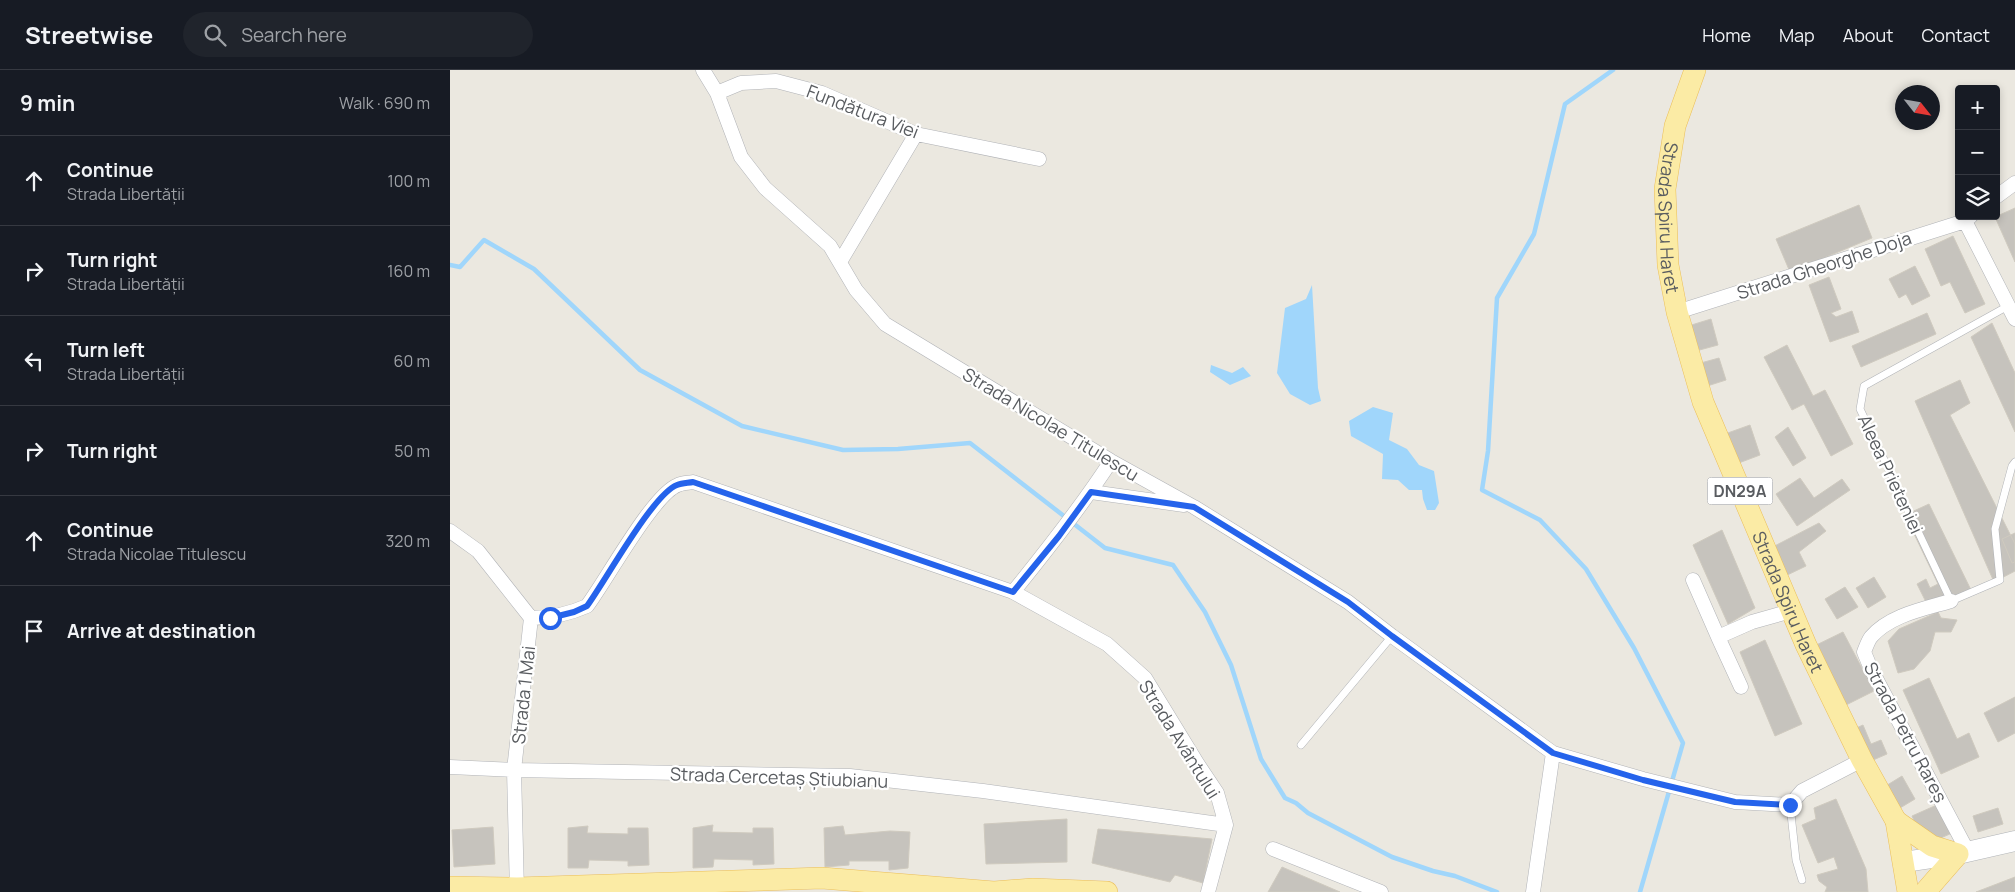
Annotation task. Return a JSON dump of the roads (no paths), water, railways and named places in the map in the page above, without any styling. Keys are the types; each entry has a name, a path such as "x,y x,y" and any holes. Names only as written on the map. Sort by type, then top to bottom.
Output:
{"main road":[{"name":"Strada Spiru Haret","path":"1695,70 1675,126 1665,189 1668,266 1677,312 1703,402 1791,611 1862,760 1896,821 1906,877"},
{"path":"1896,821 1932,846 1963,853"},
{"path":"1925,892 1963,853"},
{"path":"450,887 517,890 822,878 994,892 1033,889 1107,892"}],"street":[{"name":"Strada Nicolae Titulescu","path":"703,70 717,93 741,157 765,188 830,246 856,290 885,324 1110,461 1194,507 1348,602 1553,753 1643,780 1735,802 1790,805"},
{"name":"Fundătura Viei","path":"717,93 741,83 776,81 822,93 916,134 1039,159"},
{"path":"840,262 916,134"},
{"path":"2000,194 2015,183"},
{"name":"Strada Gheorghe Doja","path":"1677,312 1965,220"},
{"path":"1968,220 2015,319"},
{"path":"1013,592 1059,536 1091,492 1110,461"},
{"name":"Strada Avântului","path":"532,618 550,618 574,612 587,606 651,509 677,485 693,482 1013,592 1107,644 1145,678 1196,763 1217,793 1226,825"},
{"path":"1091,492 1194,507"},
{"path":"450,531 478,550 532,618"},
{"path":"1693,580 1741,687"},
{"name":"Strada Petru Rareș","path":"1951,601 1905,614 1870,638 1864,652 1963,853"},
{"path":"1718,637 1752,622 1791,611"},
{"name":"Strada 1 Mai","path":"517,890 514,770 532,618"},
{"path":"1534,888 1553,753"},
{"path":"1790,805 1802,792 1862,760"},
{"name":"Strada Cercetaș Știubianu","path":"450,767 514,770 850,776 982,791 1226,825"},
{"path":"1208,892 1226,825"},
{"path":"1906,877 1963,853 2015,841"},
{"path":"1273,849 1381,892"}],"lane":[{"name":"Aleea Prieteniei","path":"1951,601 1860,409 1864,386 2008,306"},
{"path":"1951,601 2000,580 1995,529 2012,466 2015,462"},
{"path":"1301,745 1392,636"},
{"path":"1790,805 1796,860 1802,880"}],"water":[{"path":"1312,285 1318,388 1321,401 1310,405 1290,394 1277,373 1285,308 1306,299"},
{"path":"1211,365 1232,373 1243,367 1251,376 1230,385 1210,372"},
{"path":"1373,407 1393,413 1389,440 1407,449 1419,465 1434,471 1439,503 1435,510 1427,510 1422,490 1409,490 1398,480 1382,479 1383,454 1351,436 1349,421"}],"waterway":[{"path":"1613,70 1565,104 1534,234 1497,298 1488,451 1482,490 1540,520 1586,569 1634,648 1683,743 1640,892"},
{"path":"450,265 460,267 484,240 534,269 640,370 742,426 843,450 898,449 970,443 1105,548 1173,565 1205,612 1231,665 1261,759 1285,798 1296,803 1308,813 1392,857 1433,871 1455,876 1497,892"}]}
